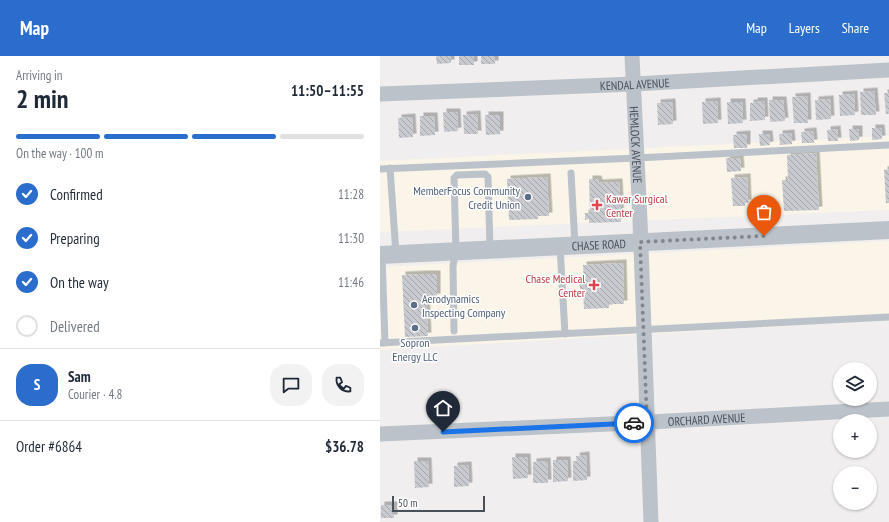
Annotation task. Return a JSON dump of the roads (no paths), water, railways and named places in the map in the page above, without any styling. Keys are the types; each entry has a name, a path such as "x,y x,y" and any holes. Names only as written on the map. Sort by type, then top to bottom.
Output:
{"street":[{"name":"HEMLOCK AVENUE","path":"632,56 651,522"},
{"name":"KENDAL AVENUE","path":"380,94 634,84 889,70"},
{"name":"CHASE ROAD","path":"386,255 889,230"},
{"name":"ORCHARD AVENUE","path":"380,434 889,409"}],"lane":[{"path":"380,169 637,158 889,144"},
{"path":"390,168 382,343 889,317"},
{"path":"565,334 571,173"},
{"path":"454,331 453,266 456,251 454,178 457,175 485,174 488,177 490,250"}],"place":[{"name":"MemberFocus Community Credit Union","path":"528,197"},
{"name":"Kawar Surgical Center","path":"597,205"},
{"name":"Chase Medical Center","path":"594,285"},
{"name":"Aerodynamics Inspecting Company","path":"414,305"},
{"name":"Sopron Energy LLC","path":"415,328"}]}
